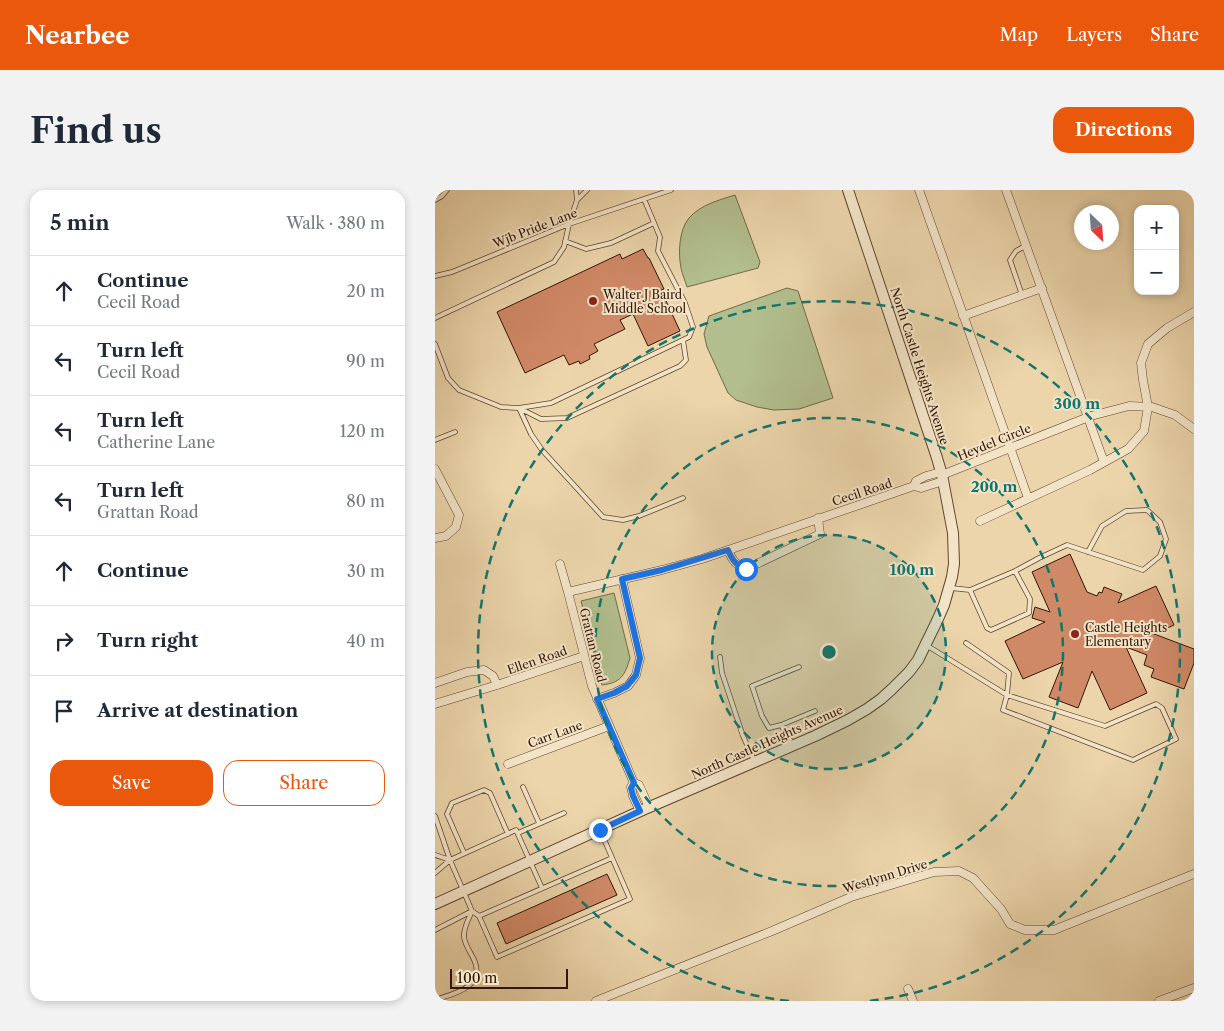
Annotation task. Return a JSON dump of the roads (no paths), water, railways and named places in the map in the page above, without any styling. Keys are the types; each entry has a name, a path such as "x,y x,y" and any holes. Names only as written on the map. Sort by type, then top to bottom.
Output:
{"street":[{"name":"North Castle Heights Avenue","path":"435,904 848,720 881,699 919,660 944,605 949,588 954,564 953,533 942,476 848,190"},
{"path":"919,190 1029,498"},
{"path":"1006,190 1104,462"},
{"path":"963,316 1042,288"},
{"path":"980,521 1128,449 1145,431 1148,407 1141,363 1148,344 1167,328 1194,312"},
{"name":"Heydel Circle","path":"914,486 921,488 942,476 1088,417 1129,406 1152,407 1175,415 1194,429"},
{"path":"435,469 459,515 456,527 446,536 435,538"},
{"name":"Cecil Road","path":"568,592 662,570 728,550 914,486"},
{"path":"728,550 731,558 737,565 746,569 820,534 818,518"},
{"name":"Grattan Road","path":"560,564 592,686 634,783 631,788 633,796 645,809"},
{"path":"597,699 627,686 636,675 640,658 622,579"},
{"name":"Ellen Road","path":"435,704 584,656"},
{"name":"Ellen Road","path":"435,683 467,672 484,670 493,676 497,685"},
{"name":"Carr Lane","path":"508,764 609,726"},
{"name":"Westlynn Drive","path":"597,1001 772,931 851,897 934,872 959,871 973,878 1001,909 1010,924 1025,930 1054,930 1194,874"},
{"path":"1159,1001 1194,988"},
{"path":"907,989 913,1001"}],"lane":[{"path":"435,200 447,190"},
{"path":"435,318 553,262 564,247 577,200 576,190"},
{"path":"577,200 587,190"},
{"name":"Wjb Pride Lane","path":"435,276 452,272 569,224 671,190"},
{"path":"435,344 448,378 459,390 501,407 519,408 551,403 689,337 693,327 685,303 659,251 659,237 644,199"},
{"path":"565,241 586,249 611,243 654,223"},
{"path":"1022,295 1010,260 1016,251 1027,245"},
{"path":"519,408 541,419 567,418 680,366 686,360 683,340"},
{"path":"519,408 531,434 542,450 603,518 623,520 639,516 683,498"},
{"path":"435,440 455,432"},
{"path":"949,588 970,590 1015,571 1067,545 1088,552 1143,570 1160,556 1166,539 1160,522 1147,510 1126,511 1102,526 1088,552"},
{"path":"970,590 987,628 991,630 1029,613 1030,599 1015,571"},
{"path":"926,645 1007,695 1105,726 1156,704 1162,708 1176,739 1133,760 1003,710 1007,695 1009,673 966,643"},
{"path":"720,657 721,673 743,736 755,762"},
{"path":"799,667 752,686 762,716 769,728 815,712"},
{"path":"781,725 794,745"},
{"path":"523,787 539,823"},
{"path":"464,853 447,814 452,803 484,790 490,793 508,834"},
{"path":"435,874 451,860 464,853 516,830 517,832 564,813"},
{"path":"435,816 472,911 479,916 497,957 630,899 600,830"},
{"path":"517,832 542,888"},
{"path":"435,855 451,860"},
{"path":"479,916 612,858"},
{"path":"435,930 472,911"},
{"path":"435,1000 461,991 473,981 476,968 475,963 464,938 464,932 472,911"}],"place":[{"name":"Walter J Baird Middle School","path":"593,301"},
{"name":"Castle Heights Elementary","path":"1075,634"}]}
